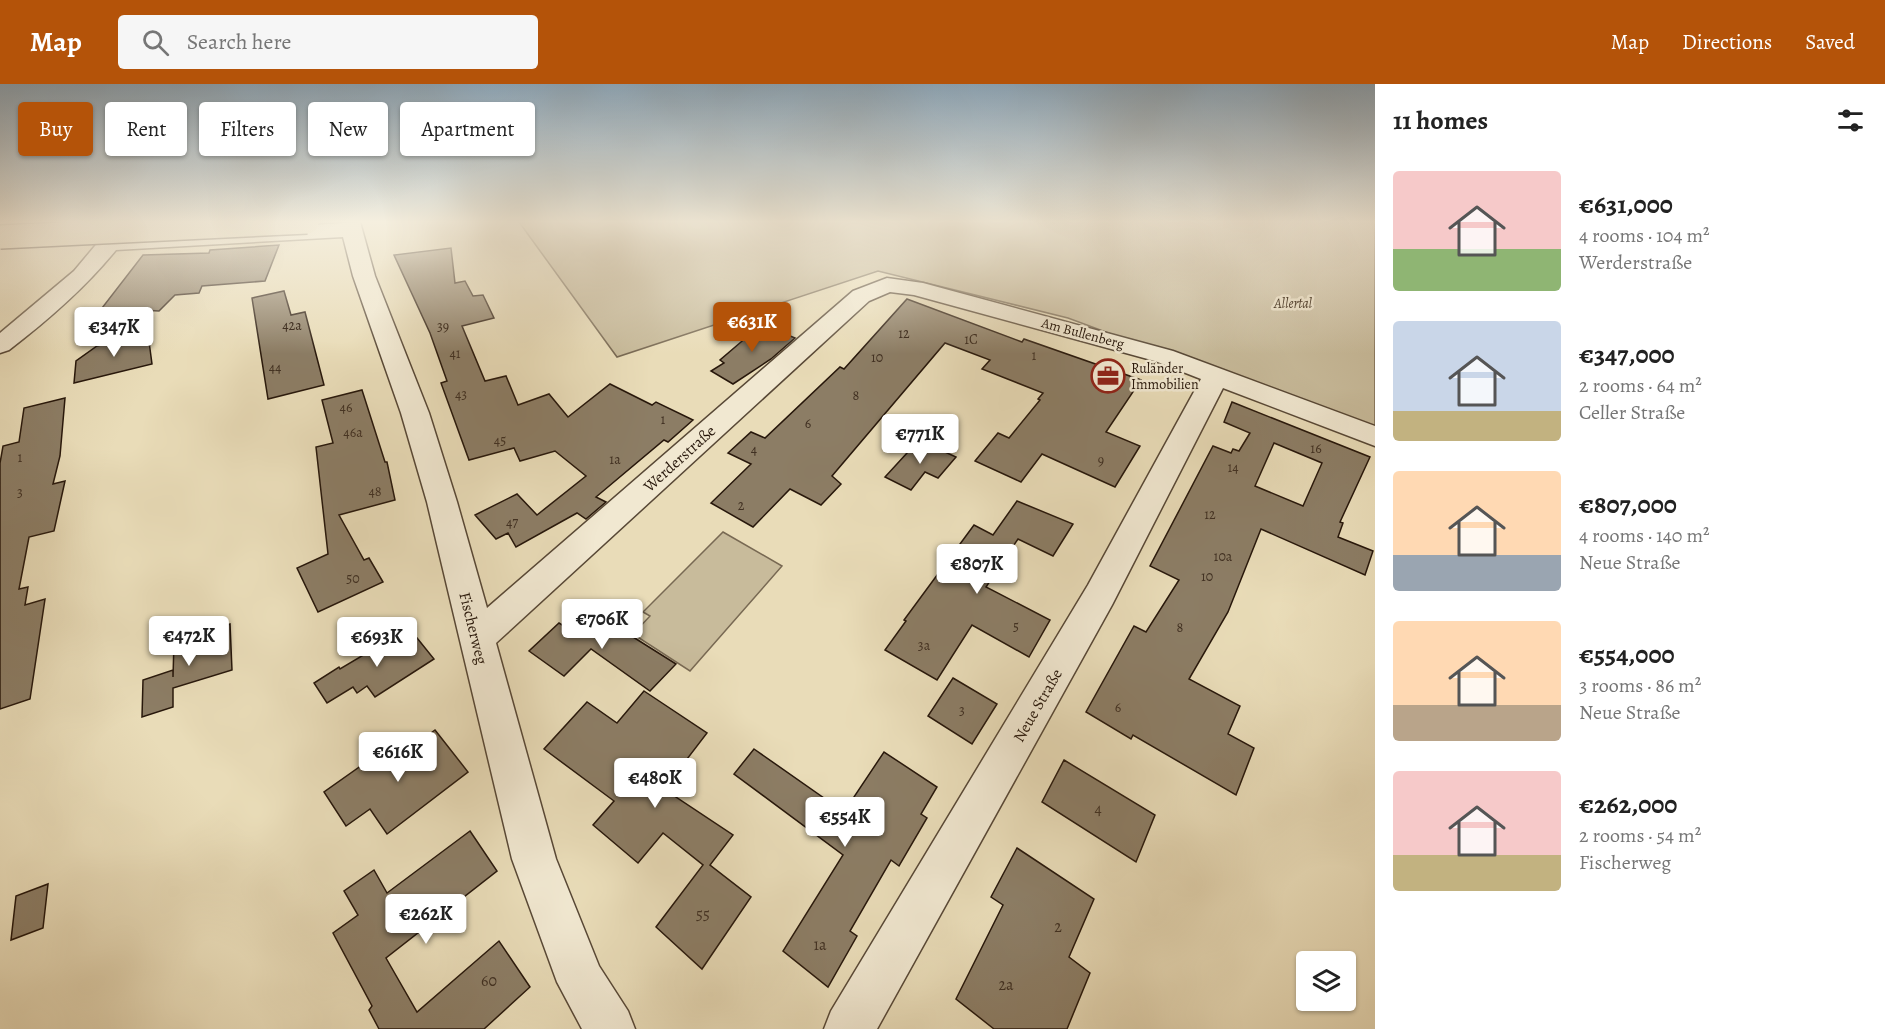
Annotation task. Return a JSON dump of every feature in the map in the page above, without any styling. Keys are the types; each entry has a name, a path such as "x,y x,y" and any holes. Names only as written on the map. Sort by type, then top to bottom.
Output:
{"street":[{"path":"0,345 91,266"},
{"name":"Fischerweg","path":"361,266 415,413 442,502 534,859 581,981 610,1029"},
{"name":"Werderstraße","path":"476,639 861,296 887,285"},
{"name":"Am Bullenberg","path":"887,285 915,288 1164,356 1375,437"},
{"name":"Neue Straße","path":"849,1029 1100,595 1216,376"}],"green space":[{"name":"Allertal","path":"551,266 1375,266 1375,432 1068,318 878,271 617,357"},
{"path":"723,532 782,566 690,671 633,634 650,616 643,612"}],"building":[{"path":"134,266 271,266 265,281 202,286 199,293 175,295 159,311 102,308"},
{"path":"399,266 453,266 455,283 465,281 473,296 483,295 494,318 462,326 485,381 506,376 518,405 549,394 568,417 610,384 652,405 656,402 693,420 668,442 664,440 596,497 606,502 586,519 577,513 516,547 508,533 496,539 475,515 517,494 537,515 586,476 555,451 520,461 514,448 469,460 441,383 447,381 430,333"},
{"path":"284,291 291,315 305,312 324,385 268,399 252,298"},
{"path":"907,299 1022,342 1024,339 1141,380 1106,432 1140,446 1115,487 1042,454 1021,482 975,461 998,433 1009,438 1040,400 1038,399 1043,393 982,369 990,360 945,343 832,476 841,484 821,505 790,489 753,527 711,503 751,464 728,453 751,432 765,438 840,367 844,369"},
{"path":"762,324 795,338 771,359 733,384 711,371 724,363 720,360"},
{"path":"148,334 152,364 74,383 76,361 97,346"},
{"path":"362,390 385,462 387,462 395,500 339,515 364,560 369,558 383,582 318,612 297,568 328,554 316,447 333,443 322,400"},
{"path":"65,398 60,456 53,484 65,481 54,531 29,537 19,589 28,587 25,605 45,599 30,699 0,709 0,463 3,446 19,442 24,408"},
{"path":"1232,402 1370,457 1340,522 1343,523 1338,537 1373,551 1365,575 1261,529 1228,612 1189,679 1240,706 1228,734 1254,748 1236,795 1133,735 1131,739 1086,712 1134,626 1146,632 1179,580 1150,566 1213,446 1231,453 1233,449 1239,451 1250,433 1224,422","holes":["1274,443 1322,463 1303,506 1255,486"]},
{"path":"919,440 956,457 938,478 925,472 911,490 885,477"},
{"path":"1017,501 1073,524 1053,556 1018,539 986,587 1050,620 1029,657 972,625 937,680 885,650 906,621 904,620 974,525 993,535"},
{"path":"584,612 590,617 595,613 676,664 650,691 591,649 564,676 529,651 559,623 567,628"},
{"path":"230,624 232,670 173,688 173,707 142,717 143,680 173,670 173,677 174,642"},
{"path":"413,633 434,659 375,697 367,686 357,693 353,687 327,703 314,683 397,635 401,640"},
{"path":"953,678 997,704 972,744 928,716"},
{"path":"644,691 707,733 664,789 733,835 710,865 751,897 702,969 656,927 703,865 663,833 638,863 593,825 614,801 544,749 587,702 617,723"},
{"path":"435,730 468,772 387,834 370,809 346,826 324,792 365,763 368,769 399,747 404,753"},
{"path":"754,749 844,812 884,752 937,787 921,814 927,818 899,866 891,860 850,931 857,936 828,987 783,951 843,855 734,774"},
{"path":"1064,760 1155,815 1136,862 1042,802"},
{"path":"470,831 497,871 386,958 417,1012 499,941 530,987 484,1029 379,1029 369,1010 372,1006 333,933 358,915 344,891 374,870 387,893"},
{"path":"1017,848 1094,899 1069,957 1090,973 1067,1029 994,1029 956,999 1003,905 991,897"},
{"path":"48,884 43,928 11,940 16,896"}],"place":[{"name":"Ruländer Immobilien","path":"1108,376"}]}
